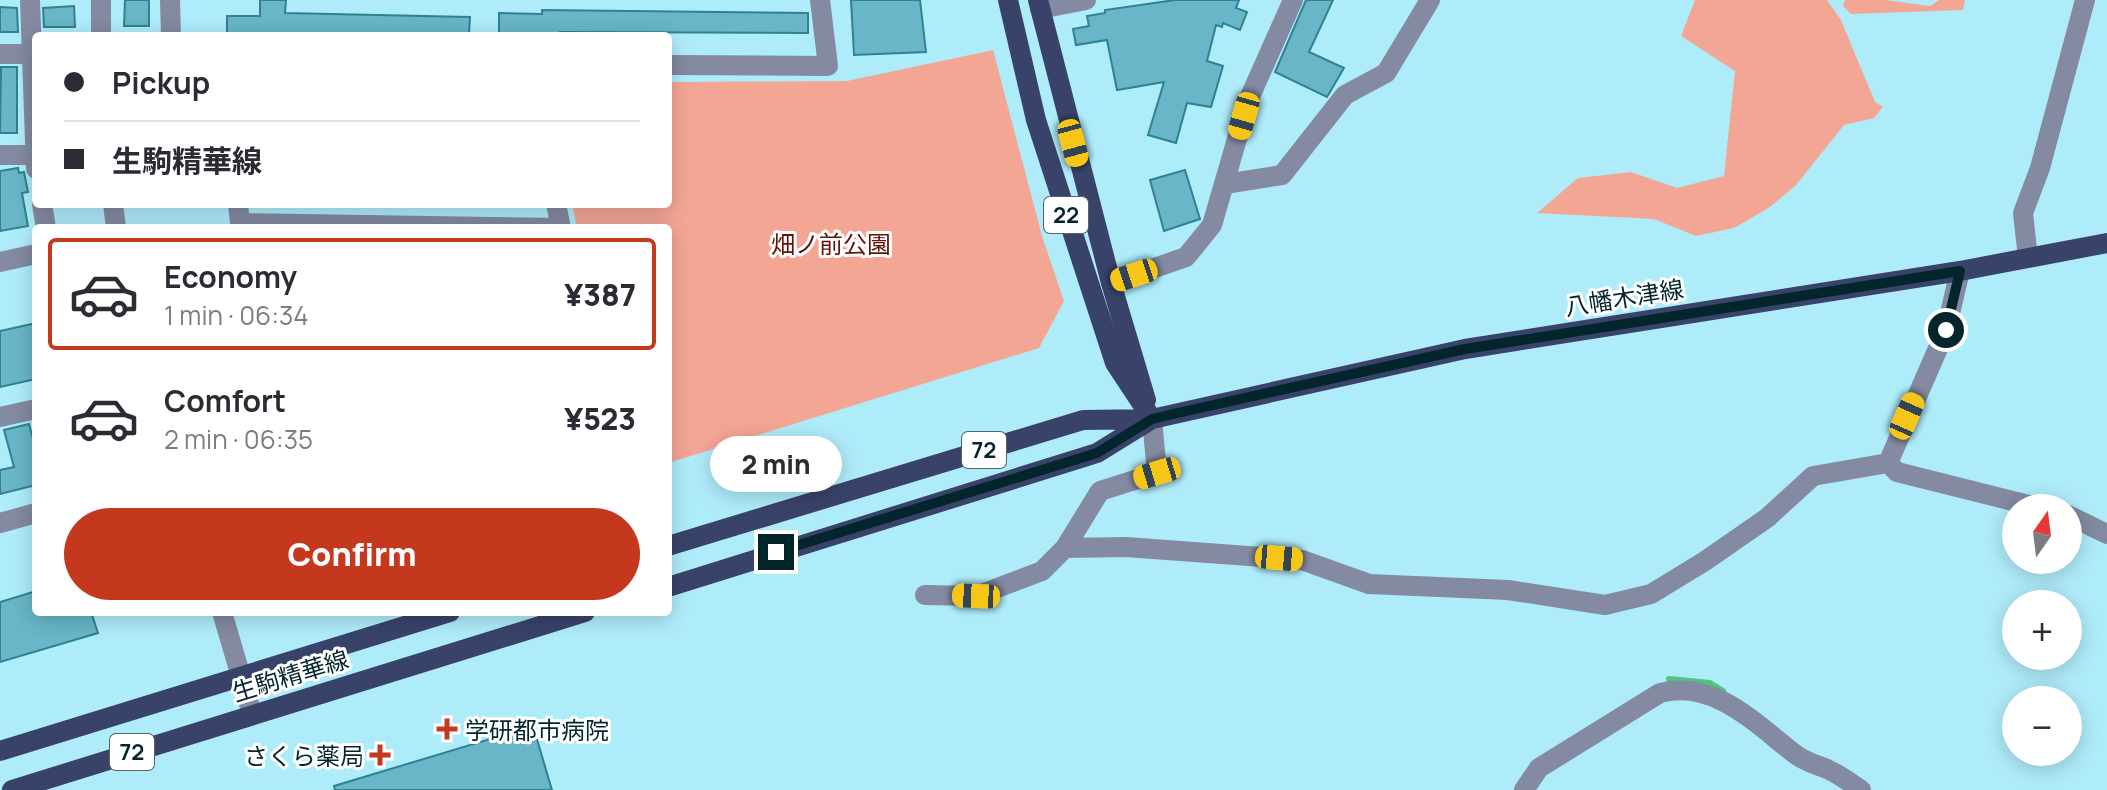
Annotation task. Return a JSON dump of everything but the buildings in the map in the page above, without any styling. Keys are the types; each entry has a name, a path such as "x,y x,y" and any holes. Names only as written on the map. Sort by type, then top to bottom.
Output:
{"main road":[{"name":"22","path":"1008,0 1036,120 1115,363 1152,419"},
{"name":"22","path":"1039,4 1111,283 1152,419"},
{"name":"八幡木津線","path":"1152,419 1465,349 1960,271 2107,243"},
{"name":"72","path":"672,545 1083,420 1152,419"},
{"name":"72","path":"672,586 1097,453 1152,419"},
{"name":"生駒精華線","path":"0,751 437,616"},
{"name":"生駒精華線","path":"12,790 572,616"}],"street":[{"path":"0,54 32,54 30,0"},
{"path":"101,0 101,32"},
{"path":"170,0 171,32"},
{"path":"672,65 828,66 820,0"},
{"path":"1039,4 1086,0"},
{"path":"1111,283 1186,257 1212,225 1248,101 1293,0"},
{"path":"1225,184 1282,175 1345,95 1386,73 1430,0"},
{"path":"2028,258 2023,213 2040,168 2085,0"},
{"path":"0,155 32,161"},
{"path":"238,208 240,223 304,224"},
{"path":"0,262 32,255"},
{"path":"1888,463 1946,330 1960,271"},
{"path":"0,417 32,410"},
{"path":"925,595 976,596 1042,571 1065,548 1100,491 1157,473 1152,419"},
{"path":"1065,548 1126,547 1302,560 1369,584 1508,590 1605,605 1651,594 1678,578 1767,518 1813,476 1888,463"},
{"path":"1888,463 1897,472 2002,498"},
{"path":"0,523 32,514"},
{"path":"2082,522 2107,534"},
{"path":"223,616 252,714"},
{"path":"1524,790 1539,768 1660,693 1677,688 1702,692 1756,721 1798,756 1833,771 1861,790"}],"green space":[{"path":"1695,0 1827,0 1841,20 1875,102 1883,107 1874,118 1844,125 1796,185 1770,207 1734,228 1696,236 1654,219 1537,213 1578,178 1631,172 1677,188 1724,176 1735,71 1681,36"},
{"path":"1845,0 1885,0 1930,6 1939,0 1965,0 1963,10 1851,14 1843,6"},
{"name":"畑ノ前公園","path":"993,50 1042,236 1064,301 1039,348 672,462 672,224 576,224 573,208 672,208 672,82 847,81"}],"waterway":[{"path":"1669,679 1710,683 1723,691"}],"place":[{"name":"学研都市病院","path":"447,729"},
{"name":"さくら薬局","path":"380,755"}],"route":[{"path":"776,552 1097,453 1152,419 1465,349 1960,271 1946,330"}]}
